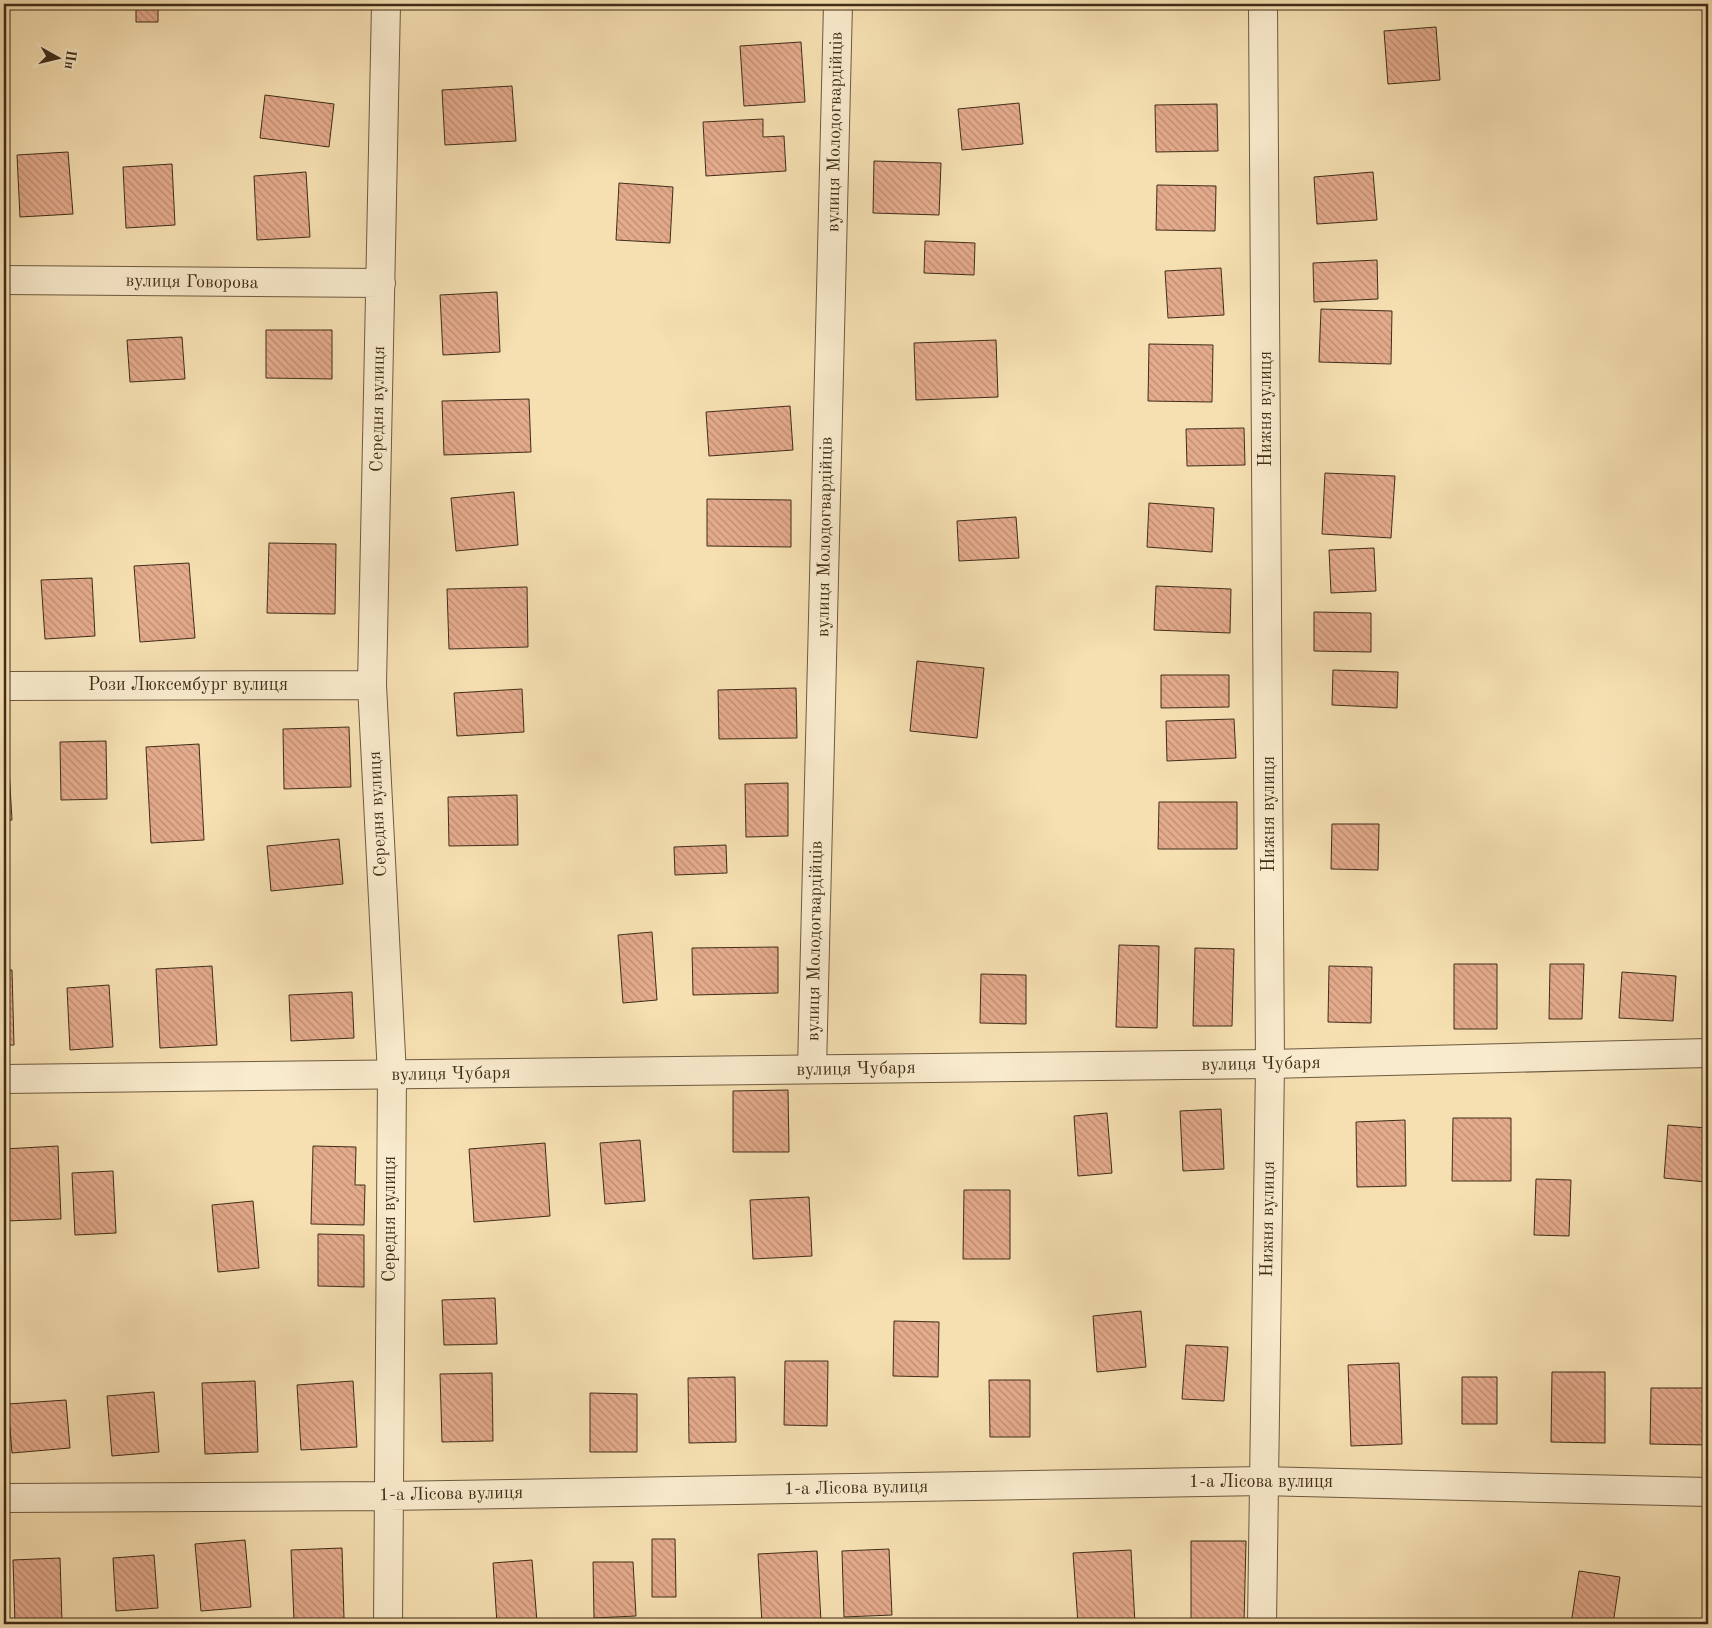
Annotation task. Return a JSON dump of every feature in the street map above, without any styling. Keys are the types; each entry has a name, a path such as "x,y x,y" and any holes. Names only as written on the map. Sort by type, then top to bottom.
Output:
{"street":[{"name":"Середня вулиця","path":"386,4 372,685 392,1075 388,1624"},
{"name":"вулиця Молодогвардійців","path":"812,1069 838,4"},
{"name":"Нижня вулиця","path":"1262,1624 1270,1064 1263,4"},
{"name":"вулиця Говорова","path":"4,280 381,283"},
{"name":"Рози Люксембург вулиця","path":"4,686 372,685"},
{"name":"вулиця Чубаря","path":"4,1079 1270,1064 1708,1053"},
{"name":"1-а Лісова вулиця","path":"4,1498 388,1496 1263,1481 1708,1492"}],"building":[{"path":"136,4 158,4 158,22 136,22"},
{"path":"436,4 480,4 480,8 436,8"},
{"path":"1436,27 1440,80 1388,84 1384,31"},
{"path":"801,42 805,102 744,106 740,46"},
{"path":"512,86 516,141 445,145 442,90"},
{"path":"265,95 334,104 329,147 260,138"},
{"path":"1019,103 1023,144 962,150 958,109"},
{"path":"1217,104 1218,151 1156,152 1155,105"},
{"path":"763,119 763,137 784,136 786,171 706,176 703,122"},
{"path":"68,152 73,214 20,217 17,155"},
{"path":"874,161 941,163 939,215 873,213"},
{"path":"172,164 175,225 126,228 123,167"},
{"path":"306,172 310,237 257,240 254,176"},
{"path":"1373,172 1377,220 1317,224 1314,177"},
{"path":"619,183 673,187 670,243 616,240"},
{"path":"1157,185 1216,186 1215,231 1156,230"},
{"path":"925,241 975,243 974,275 924,273"},
{"path":"1377,260 1378,299 1314,302 1313,263"},
{"path":"1221,268 1224,315 1168,318 1165,271"},
{"path":"497,292 500,352 443,355 440,295"},
{"path":"1321,309 1392,311 1391,364 1319,362"},
{"path":"266,330 332,330 332,379 266,378"},
{"path":"182,337 185,379 130,382 127,340"},
{"path":"996,340 998,397 916,400 914,343"},
{"path":"1149,344 1213,345 1212,402 1148,401"},
{"path":"529,399 531,452 444,455 442,401"},
{"path":"790,406 793,450 709,456 706,412"},
{"path":"1244,428 1245,465 1187,466 1186,429"},
{"path":"1325,473 1395,476 1391,538 1322,534"},
{"path":"514,492 518,545 456,551 451,498"},
{"path":"707,499 791,500 791,547 707,546"},
{"path":"1149,503 1214,508 1212,552 1147,547"},
{"path":"1016,517 1019,558 959,561 957,521"},
{"path":"269,543 336,544 335,614 267,613"},
{"path":"1374,548 1376,591 1331,593 1329,550"},
{"path":"189,563 195,638 140,642 134,566"},
{"path":"92,578 95,636 45,639 41,580"},
{"path":"1156,586 1231,589 1230,633 1154,630"},
{"path":"527,587 528,647 449,649 447,589"},
{"path":"1314,612 1371,613 1371,652 1314,651"},
{"path":"917,661 984,668 977,738 910,731"},
{"path":"1333,670 1398,672 1397,708 1332,705"},
{"path":"1161,675 1229,675 1229,707 1161,708"},
{"path":"796,688 797,738 719,739 718,690"},
{"path":"522,689 524,732 457,736 454,693"},
{"path":"1234,719 1236,758 1167,761 1166,721"},
{"path":"349,727 351,787 284,789 283,729"},
{"path":"4,734 7,734 12,820 4,821"},
{"path":"106,741 107,799 61,800 60,742"},
{"path":"199,744 204,840 151,843 146,747"},
{"path":"788,783 788,836 746,837 745,784"},
{"path":"517,795 518,845 449,846 448,797"},
{"path":"1159,802 1237,802 1237,849 1158,849"},
{"path":"1332,824 1379,824 1378,870 1331,869"},
{"path":"339,839 343,884 271,891 267,846"},
{"path":"726,845 727,873 675,875 674,847"},
{"path":"652,932 657,1000 623,1003 618,935"},
{"path":"1119,945 1159,946 1157,1028 1116,1027"},
{"path":"778,947 778,993 693,995 692,948"},
{"path":"1195,948 1234,949 1232,1026 1193,1026"},
{"path":"1454,964 1497,964 1497,1029 1454,1029"},
{"path":"1550,964 1584,964 1582,1019 1549,1019"},
{"path":"212,966 217,1045 160,1048 156,969"},
{"path":"1329,966 1372,967 1371,1023 1328,1022"},
{"path":"4,970 12,970 14,1045 4,1045"},
{"path":"1622,972 1676,976 1673,1021 1619,1018"},
{"path":"981,974 1026,975 1026,1024 980,1023"},
{"path":"109,985 113,1047 70,1050 67,988"},
{"path":"352,992 354,1038 291,1041 289,995"},
{"path":"788,1090 789,1152 733,1152 733,1091"},
{"path":"1221,1109 1224,1169 1183,1171 1180,1111"},
{"path":"1107,1113 1112,1173 1078,1176 1074,1116"},
{"path":"1453,1118 1511,1118 1511,1181 1452,1181"},
{"path":"1405,1120 1406,1186 1357,1187 1356,1122"},
{"path":"1668,1125 1708,1128 1706,1182 1664,1178"},
{"path":"640,1140 645,1201 605,1204 600,1143"},
{"path":"545,1143 550,1216 474,1222 469,1149"},
{"path":"58,1146 61,1219 6,1221 4,1149"},
{"path":"313,1146 356,1147 355,1185 365,1185 364,1225 311,1224"},
{"path":"113,1171 116,1233 75,1235 72,1173"},
{"path":"1536,1179 1571,1180 1569,1236 1534,1235"},
{"path":"964,1190 1010,1190 1010,1259 963,1259"},
{"path":"809,1197 812,1256 753,1259 750,1200"},
{"path":"253,1201 259,1268 218,1272 212,1205"},
{"path":"318,1234 364,1235 364,1287 318,1286"},
{"path":"495,1298 497,1344 444,1345 442,1300"},
{"path":"1141,1311 1146,1367 1097,1372 1093,1316"},
{"path":"894,1321 939,1322 938,1377 893,1376"},
{"path":"1186,1345 1228,1347 1224,1401 1182,1399"},
{"path":"785,1361 828,1361 827,1426 784,1425"},
{"path":"1399,1363 1402,1444 1351,1446 1348,1365"},
{"path":"1552,1372 1605,1372 1605,1443 1551,1442"},
{"path":"492,1373 493,1441 442,1442 440,1374"},
{"path":"735,1377 736,1442 689,1443 688,1378"},
{"path":"1462,1377 1497,1377 1497,1424 1462,1424"},
{"path":"989,1380 1030,1380 1030,1437 990,1437"},
{"path":"255,1381 258,1452 205,1454 202,1383"},
{"path":"353,1381 357,1447 301,1450 297,1385"},
{"path":"1651,1388 1708,1388 1708,1445 1650,1444"},
{"path":"154,1392 159,1452 112,1456 107,1396"},
{"path":"590,1393 637,1394 637,1452 590,1452"},
{"path":"66,1400 70,1448 12,1453 8,1404"},
{"path":"652,1539 675,1539 676,1597 652,1597"},
{"path":"245,1540 251,1607 201,1611 195,1544"},
{"path":"1191,1541 1246,1541 1244,1624 1191,1624"},
{"path":"342,1548 344,1619 294,1621 291,1550"},
{"path":"889,1549 892,1615 844,1617 842,1551"},
{"path":"1708,1549 1708,1621 1704,1621"},
{"path":"1131,1550 1135,1624 1078,1624 1073,1553"},
{"path":"817,1551 821,1621 762,1624 758,1554"},
{"path":"154,1555 158,1608 116,1611 113,1558"},
{"path":"60,1558 62,1623 15,1624 13,1560"},
{"path":"532,1560 537,1622 497,1624 493,1563"},
{"path":"593,1562 633,1562 636,1616 594,1618"},
{"path":"1579,1571 1620,1577 1613,1624 1571,1624"}]}
